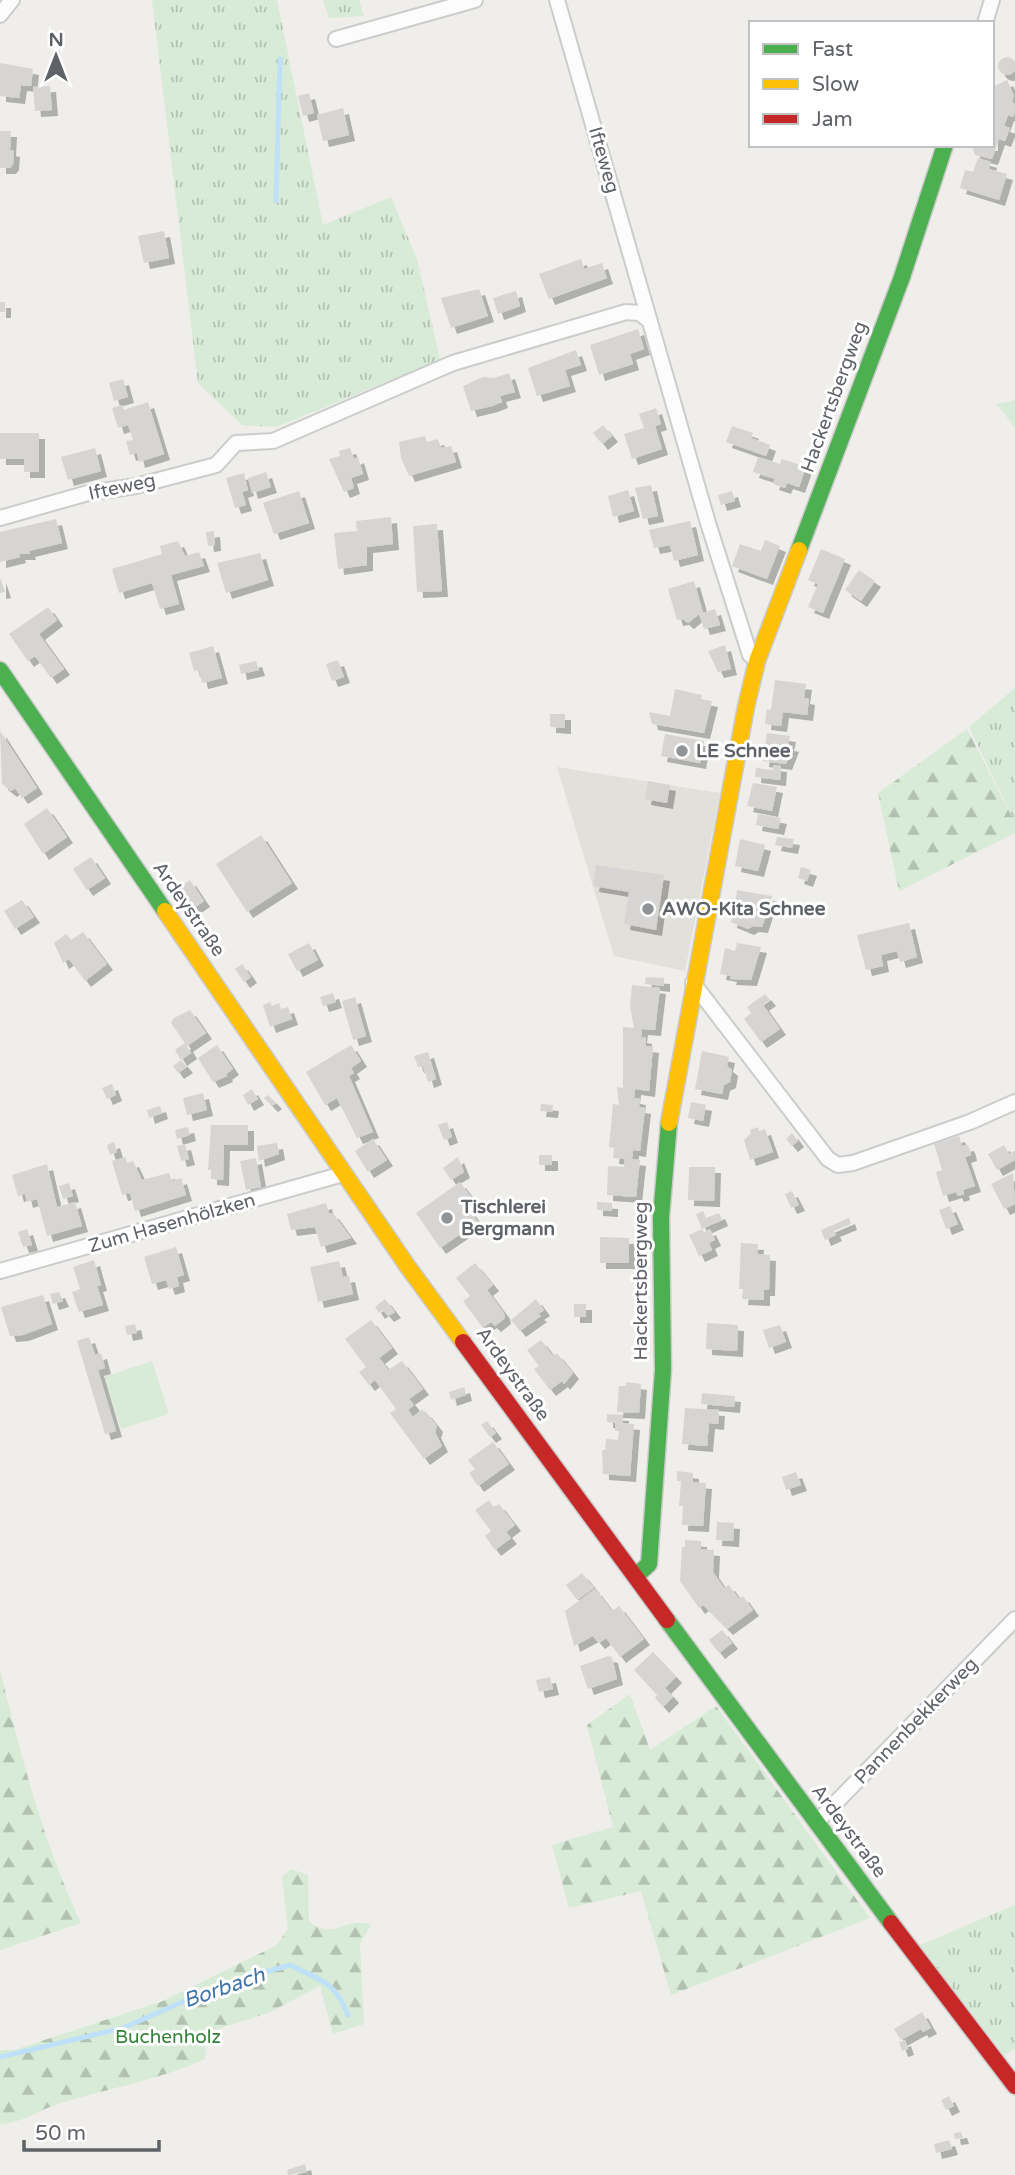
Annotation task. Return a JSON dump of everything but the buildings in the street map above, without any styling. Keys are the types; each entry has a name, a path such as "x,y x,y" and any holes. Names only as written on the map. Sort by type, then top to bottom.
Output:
{"main road":[{"name":"Hackertsbergweg","path":"636,1576 649,1564 663,1370 662,1177 671,1104 757,661 902,277 944,147"},
{"name":"Ardeystraße","path":"0,670 343,1174 816,1823 1015,2086"}],"street":[{"path":"0,15 12,0"},
{"path":"337,39 475,0"},
{"name":"Ifteweg","path":"557,0 650,321"},
{"path":"986,21 992,0"},
{"name":"Ifteweg","path":"0,518 88,494 136,486 216,465 236,443 273,442 431,372 480,355 626,312 639,313 650,321"},
{"path":"650,321 745,642 750,655 757,661"},
{"path":"693,983 828,1159 838,1165 853,1163 971,1122 1015,1102"},
{"name":"Zum Hasenhölzken","path":"0,1271 343,1174"},
{"name":"Pannenbekkerweg","path":"816,1823 1015,1619"}],"shaded area":[{"name":"AWO-Kita Schnee","path":"557,767 720,793 685,971 614,956"}],"green space":[{"path":"152,0 277,0 323,225 391,197 417,259 440,360 276,427 242,425 198,383"},
{"path":"323,0 359,0 364,16 329,18"},
{"path":"1015,400 1015,428 997,404"},
{"path":"1015,688 1015,823 969,727"},
{"path":"967,729 1015,823 1015,833 899,891 878,793"},
{"path":"152,1361 169,1414 121,1429 104,1377"},
{"path":"0,1670 44,1830 81,1923 0,1950"},
{"path":"630,1694 650,1750 716,1706 870,1918 671,1995 641,1891 569,1908 552,1845 613,1827 587,1725"},
{"name":"Buchenholz","path":"291,1869 308,1875 309,1921 325,1929 355,1923 371,1925 360,1944 364,2024 333,2034 320,1986 268,2013 206,2033 205,2059 170,2073 61,2103 15,2122 0,2124 0,2050 14,2050 163,2001 277,1945 288,1928 282,1877"},
{"path":"1015,1905 1015,2049 1004,2055 920,1945"}],"waterway":[{"path":"276,201 280,59"},
{"name":"Borbach","path":"0,2057 123,2028 198,1995 212,1995 258,1974 290,1965 332,1988 348,2015"}],"traffic: fast":[{"path":"799,550 902,277 944,147"},
{"path":"0,670 165,911"},
{"path":"636,1576 649,1564 663,1370 661,1217 669,1123"},
{"path":"667,1620 891,1923"}],"traffic: slow":[{"path":"669,1123 746,707 757,661 799,550"},
{"path":"165,911 408,1267 463,1342"}],"traffic: jam":[{"path":"463,1342 667,1620"},
{"path":"891,1923 1015,2086"}],"place":[{"name":"LE Schnee","path":"682,751"},
{"name":"AWO-Kita Schnee","path":"648,909"},
{"name":"Tischlerei Bergmann","path":"447,1218"}]}
